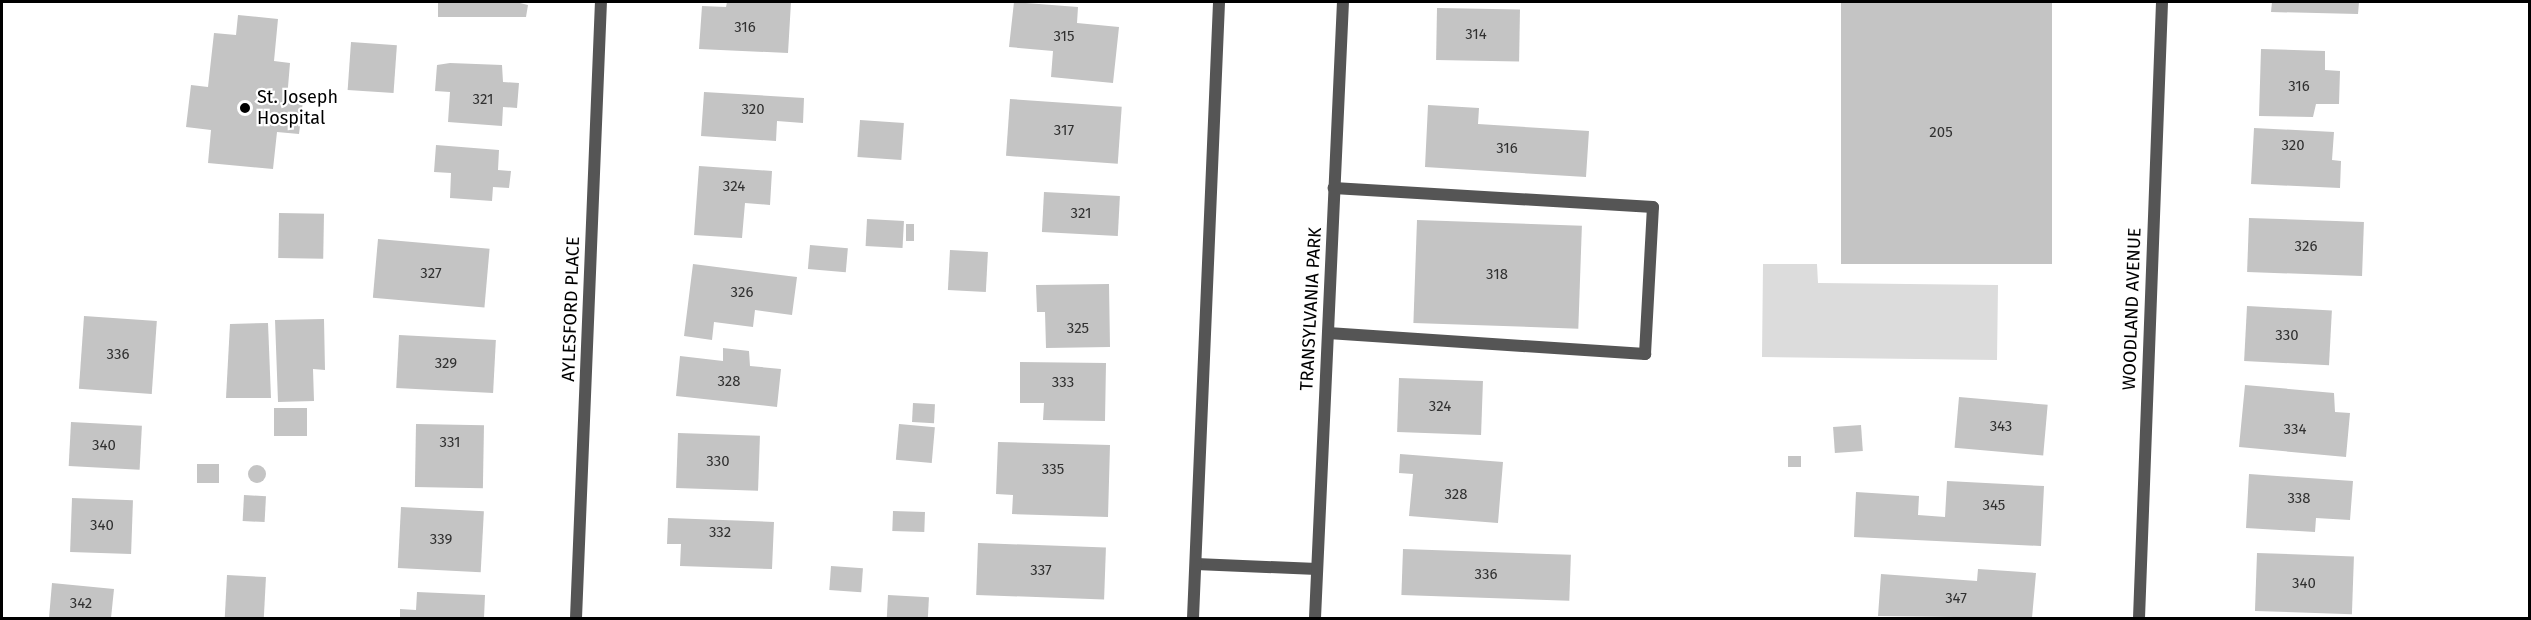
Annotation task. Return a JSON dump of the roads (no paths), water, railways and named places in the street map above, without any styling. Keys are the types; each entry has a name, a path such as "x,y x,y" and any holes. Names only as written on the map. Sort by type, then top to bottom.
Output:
{"street":[{"name":"AYLESFORD PLACE","path":"576,618 602,2"},
{"path":"1193,618 1219,2"},
{"name":"TRANSYLVANIA PARK","path":"1315,618 1343,2"},
{"name":"WOODLAND AVENUE","path":"2139,618 2162,2"},
{"path":"1328,333 1645,354 1653,207 1334,188"},
{"path":"1196,564 1317,569"}],"place":[{"name":"St. Joseph Hospital","path":"245,108"}]}
